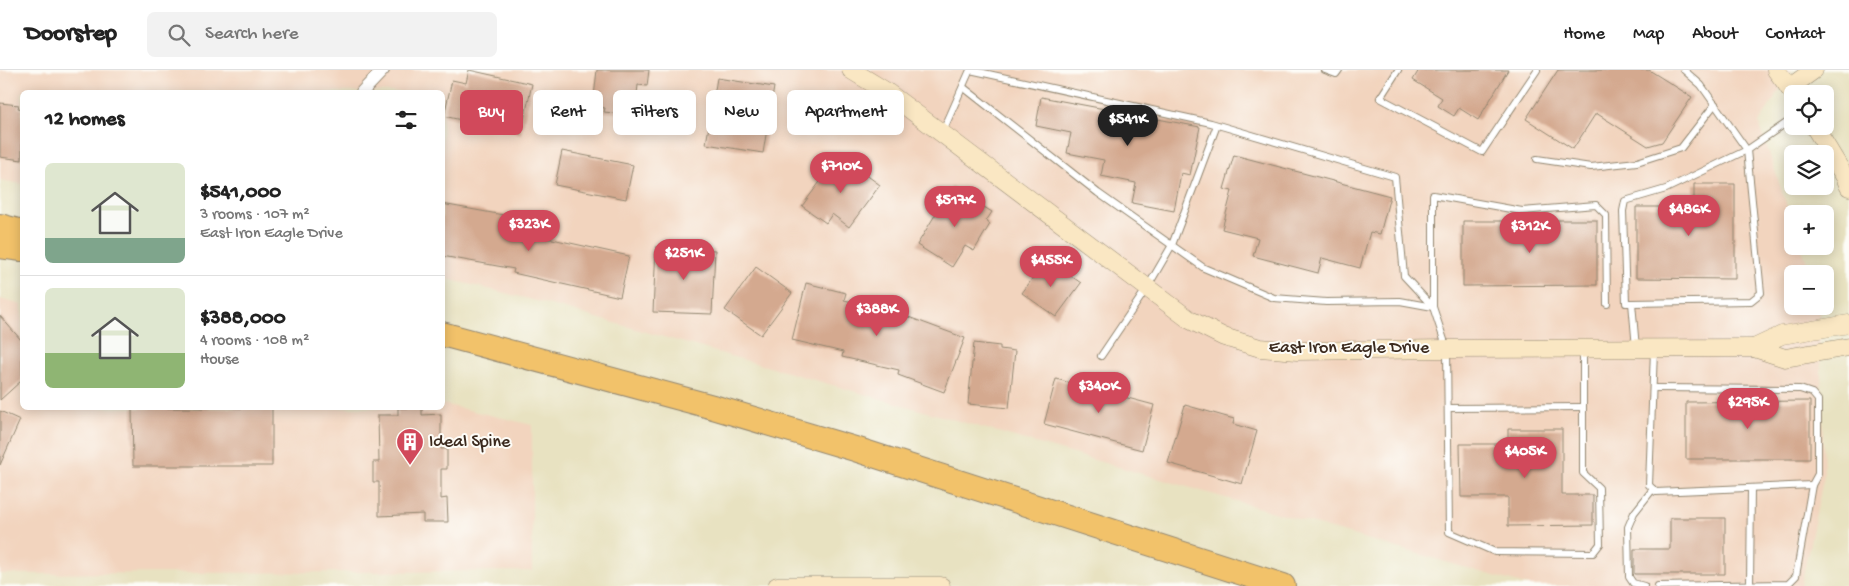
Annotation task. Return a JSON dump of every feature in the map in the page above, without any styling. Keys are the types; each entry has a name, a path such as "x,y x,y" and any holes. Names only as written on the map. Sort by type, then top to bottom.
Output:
{"highway":[{"path":"0,226 20,231"},
{"path":"0,246 20,249"},
{"path":"445,335 656,391 856,448 1283,586"}],"street":[{"path":"364,90 384,70"},
{"name":"East Iron Eagle Drive","path":"851,70 887,92 1190,320 1224,337 1260,348 1297,351 1754,348 1785,358 1849,347"},
{"path":"1776,70 1787,85"},
{"path":"1798,85 1814,70"},
{"path":"1819,135 1849,187"},
{"name":"East Iron Eagle Drive","path":"1754,348 1782,336 1849,324"},
{"path":"777,586 941,586"}],"lane":[{"path":"942,134 970,70 1217,125 1395,178 1404,276 1433,307"},
{"path":"1325,70 1336,74 1339,70"},
{"path":"1398,70 1380,98 1482,152 1537,70"},
{"path":"1684,70 1701,85 1747,150 1761,294 1751,301 1626,303 1623,211 1625,201 1666,189 1747,150 1784,125"},
{"path":"963,87 1098,193 1204,268 1274,298 1326,302 1400,301 1433,307"},
{"path":"1538,159 1591,167 1637,162 1681,148 1714,104"},
{"path":"1101,356 1147,288 1172,245 1217,125"},
{"path":"1582,349 1583,473 1599,488 1600,544 1593,553 1495,552 1449,532 1447,349 1433,307 1433,195 1522,211 1596,205 1606,215 1607,304"},
{"path":"1632,303 1636,349"},
{"path":"1654,349 1649,485 1656,492 1812,485"},
{"path":"1652,388 1800,389 1812,393 1818,400 1818,474 1812,485 1796,576 1788,584 1658,586"},
{"path":"1448,408 1583,407"},
{"path":"1750,585 1751,488"},
{"path":"1644,586 1633,583 1629,577 1628,527 1634,513 1653,489"}],"shaded area":[{"path":"0,70 1792,70 1759,123 1787,205 1784,205 1784,255 1804,255 1808,265 1784,265 1784,315 1819,315 1824,475 1801,586 1529,586 537,301 445,278 445,90 20,90 20,184 0,180"},
{"path":"0,299 20,304 20,410 445,410 445,404 532,425 532,571 0,574"}],"building":[{"path":"469,70 532,84 523,125 523,90 460,90 460,120 445,116 452,80 466,83"},
{"path":"597,70 649,70 647,86 638,85 637,90 613,90 613,113 604,112 603,90 595,90"},
{"path":"1419,70 1508,70 1478,120 1459,108 1454,116 1438,106 1442,98 1413,80"},
{"path":"1558,70 1649,70 1692,97 1662,142 1648,146 1596,113 1573,149 1526,119"},
{"path":"717,78 774,87 774,90 715,90"},
{"path":"1041,97 1200,127 1190,175 1181,173 1174,211 1132,203 1136,183 1101,176 1104,160 1067,153 1071,133 1036,126"},
{"path":"0,103 19,105 20,160 0,157"},
{"path":"708,135 766,135 763,153 706,144"},
{"path":"562,151 633,165 626,199 555,185"},
{"path":"1234,155 1390,196 1380,234 1370,232 1360,268 1322,258 1318,273 1253,256 1258,238 1222,229 1232,191 1224,189"},
{"path":"837,159 851,170 854,166 880,185 849,227 832,214 826,223 802,206"},
{"path":"1694,184 1735,184 1735,279 1636,278 1636,207 1668,207 1668,204 1694,204"},
{"path":"952,187 992,212 986,221 990,224 974,251 965,246 952,267 917,245"},
{"path":"445,205 509,216 507,229 629,256 620,297 513,273 514,269 445,257"},
{"path":"1554,220 1597,220 1597,285 1463,286 1463,221 1506,221 1506,226 1554,226"},
{"path":"656,247 715,250 712,314 653,312"},
{"path":"1047,259 1081,283 1056,317 1022,293"},
{"path":"756,267 792,293 761,335 725,310"},
{"path":"806,283 846,293 844,300 904,313 903,315 965,338 944,392 898,375 899,370 842,357 843,352 792,340"},
{"path":"0,316 20,339 20,382 0,400"},
{"path":"974,343 1000,346 1000,349 1015,351 1009,408 968,404"},
{"path":"1056,379 1154,405 1142,450 1044,424"},
{"path":"1810,401 1810,459 1686,459 1686,402"},
{"path":"1185,405 1234,419 1233,424 1257,431 1242,484 1168,463"},
{"path":"132,410 272,410 272,466 133,466"},
{"name":"Ideal Spine","path":"398,410 422,410 422,415 441,414 441,449 447,449 447,469 441,469 441,499 447,498 448,522 423,522 423,514 379,516 379,482 373,482 373,462 379,462 378,415 398,415"},
{"path":"0,411 20,420 0,465"},
{"path":"1508,429 1562,429 1562,495 1593,495 1593,525 1508,526 1508,497 1461,497 1460,444 1508,444"},
{"path":"1670,518 1725,518 1725,574 1634,574 1634,549 1670,549"}],"place":[{"name":"Ideal Spine","path":"410,466"}]}
